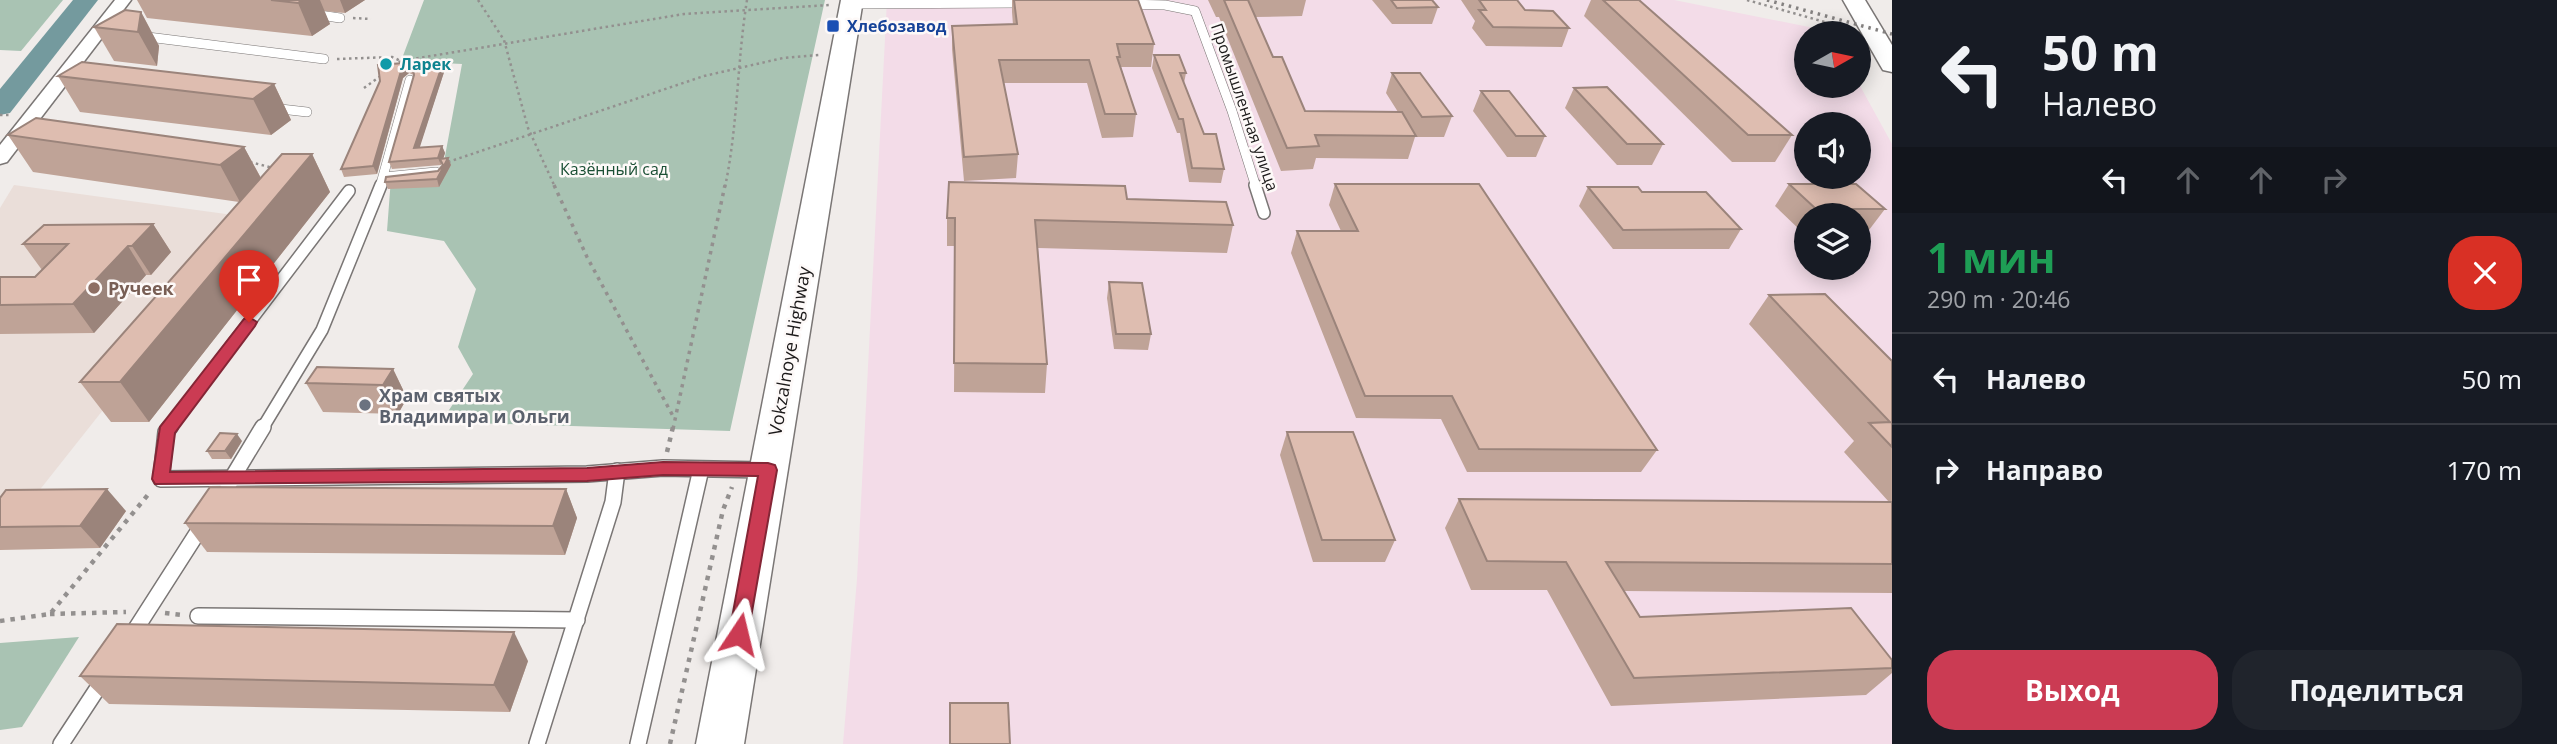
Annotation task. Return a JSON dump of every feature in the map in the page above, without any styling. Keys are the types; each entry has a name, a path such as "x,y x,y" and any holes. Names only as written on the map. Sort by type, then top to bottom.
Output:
{"main road":[{"path":"1854,0 1892,65"},
{"name":"Vokzalnoye Highway","path":"720,744 852,2"}],"street":[{"path":"0,158 27,133 67,82 105,32 123,0"}],"lane":[{"path":"852,2 1037,3"},
{"name":"Промышленная улица","path":"1114,4 1165,5 1195,11 1232,111 1264,214"},
{"path":"305,13 340,18"},
{"path":"125,34 324,59"},
{"path":"61,744 232,480 322,330 384,177 410,80"},
{"path":"257,106 307,112"},
{"path":"384,177 439,172"},
{"path":"349,191 166,432 161,479 587,474 663,468 768,470"},
{"path":"638,744 701,469"},
{"path":"537,744 613,502 617,471"},
{"path":"198,616 577,620"}],"path":[{"path":"478,0 505,44 531,135 587,257 636,344 674,420"},
{"path":"663,468 734,144 738,68 747,0"},
{"path":"1747,0 1876,36"},
{"path":"391,68 401,61 684,14 852,2"},
{"path":"439,172 447,163 704,76 783,58 824,54"},
{"path":"324,59 392,57 401,61"},
{"path":"364,88 382,75"},
{"path":"0,116 9,115"},
{"path":"248,161 278,169"},
{"path":"50,614 161,479"},
{"path":"0,621 50,614 147,612 198,616"}],"shaded area":[{"path":"887,0 1674,0 1794,24 1794,98 1867,98 1892,144 1892,744 843,744 857,579"},
{"path":"14,185 255,218 0,540 0,208"}],"green space":[{"path":"0,0 63,0 21,51 0,50"},
{"name":"Казённый сад","path":"424,0 825,0 730,431 441,422 473,374 458,347 476,289 444,241 387,231 391,178 443,167 462,64 401,61"},
{"path":"79,637 22,727 0,730 0,643"}],"building":[{"path":"271,0 302,0 298,3"},
{"path":"1014,0 1138,0 1154,44 1117,44 1120,57 1117,57 1136,114 1105,114 1089,60 999,60 1018,154 964,157 952,26 1017,24"},
{"path":"1224,0 1248,0 1273,57 1282,57 1305,111 1402,112 1416,136 1315,135 1319,146 1287,148"},
{"path":"1391,0 1432,0 1438,7 1397,8"},
{"path":"1479,0 1517,0 1525,10 1553,11 1569,28 1493,27 1479,10 1486,10"},
{"path":"1603,0 1639,0 1792,135 1748,135"},
{"path":"125,10 141,12 138,32 94,27"},
{"path":"1154,55 1179,55 1186,73 1180,73 1204,134 1216,134 1224,169 1192,168 1183,119 1179,119"},
{"path":"444,60 414,148 442,146 438,158 389,162 414,75 413,69 406,66 401,71 373,166 341,169 380,81 378,65"},
{"path":"82,62 274,84 253,99 58,76"},
{"path":"1392,73 1420,73 1452,116 1422,117"},
{"path":"1607,87 1663,144 1627,144 1574,88"},
{"path":"1481,91 1509,91 1545,136 1516,136"},
{"path":"36,118 244,147 220,165 8,135"},
{"path":"282,154 312,154 120,382 80,382"},
{"path":"448,158 437,179 385,182 386,177 438,171 443,165 440,159"},
{"path":"949,182 1125,186 1127,199 1226,202 1233,225 1035,220 1047,364 954,363 955,218 947,218"},
{"path":"1335,184 1479,184 1657,450 1479,449 1452,396 1365,396 1297,231 1358,231"},
{"path":"1588,187 1638,187 1642,192 1706,192 1741,229 1623,230"},
{"path":"1794,189 1862,189 1885,209 1871,209 1871,203 1810,203"},
{"path":"153,224 132,246 128,246 73,304 0,305 0,277 35,277 68,244 23,244 44,225"},
{"path":"1109,282 1142,283 1151,334 1116,334"},
{"path":"1825,294 1892,361 1892,447 1869,423 1890,422 1769,295"},
{"path":"317,367 393,369 383,385 306,383"},
{"path":"1287,432 1353,432 1395,540 1322,540"},
{"path":"220,433 237,434 225,451 207,451"},
{"path":"210,487 566,489 553,526 185,523"},
{"path":"107,489 80,526 0,527 0,498 6,490"},
{"path":"1459,499 1892,502 1892,564 1606,562 1640,617 1851,608 1892,660 1892,668 1634,678 1566,562 1487,561"},
{"path":"117,624 514,632 494,685 80,676"},
{"path":"950,703 1008,703 1010,744 950,744"}],"waterway":[{"path":"0,107 86,0"}],"railway":[{"path":"1767,0 1892,34"}],"place":[{"name":"Хлебозавод","path":"833,26"},
{"name":"Ларек","path":"386,64"},
{"name":"Ручеек","path":"94,288"},
{"name":"Храм святых Владимира и Ольги","path":"365,405"}],"route":[{"path":"249,322 166,432 161,479 587,474 663,468 768,470 739,634"}]}
